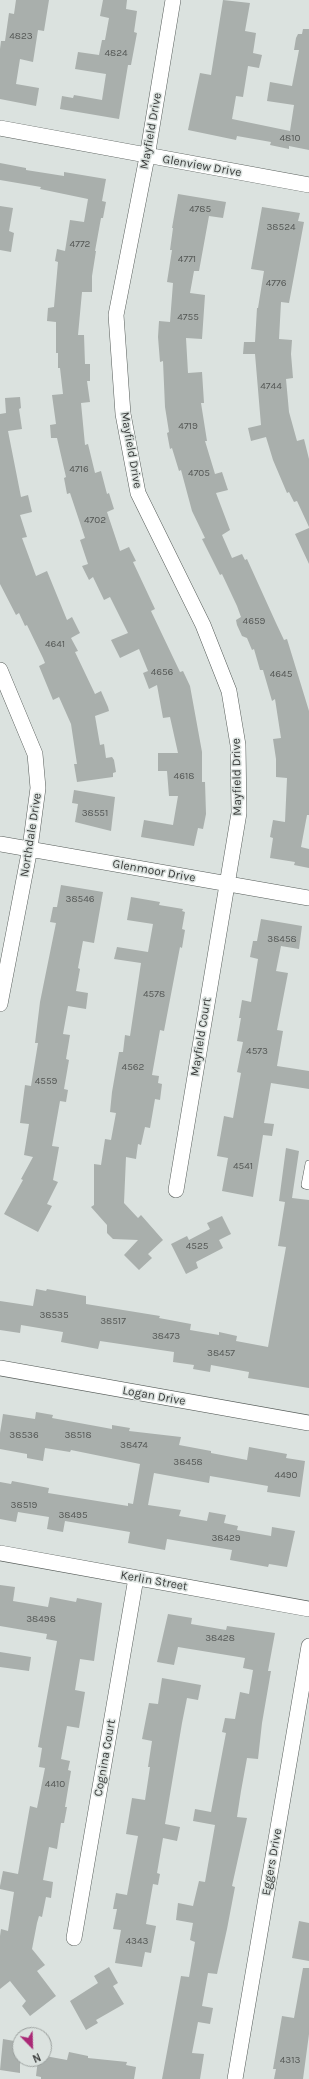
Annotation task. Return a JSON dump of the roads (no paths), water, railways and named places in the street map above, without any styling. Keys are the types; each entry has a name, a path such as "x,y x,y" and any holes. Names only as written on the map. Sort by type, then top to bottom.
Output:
{"street":[{"name":"Mayfield Drive","path":"173,0 147,157 116,315 123,414 138,493 203,625 229,691 238,746 239,813 227,884"},
{"name":"Glenview Drive","path":"0,128 147,157 309,185"},
{"name":"Northdale Drive","path":"0,670 28,734 35,754 38,788 30,848 0,1004"},
{"name":"Glenmoor Drive","path":"0,844 30,848 309,898"},
{"name":"Mayfield Court","path":"176,1190 227,884"},
{"name":"Logan Drive","path":"0,1368 309,1423"},
{"name":"Kerlin Street","path":"0,1553 309,1609"},
{"name":"Cognina Court","path":"74,1938 136,1578"},
{"name":"Eggers Drive","path":"235,2079 309,1646"}],"lane":[{"path":"309,1164 305,1185 309,1186"}]}
